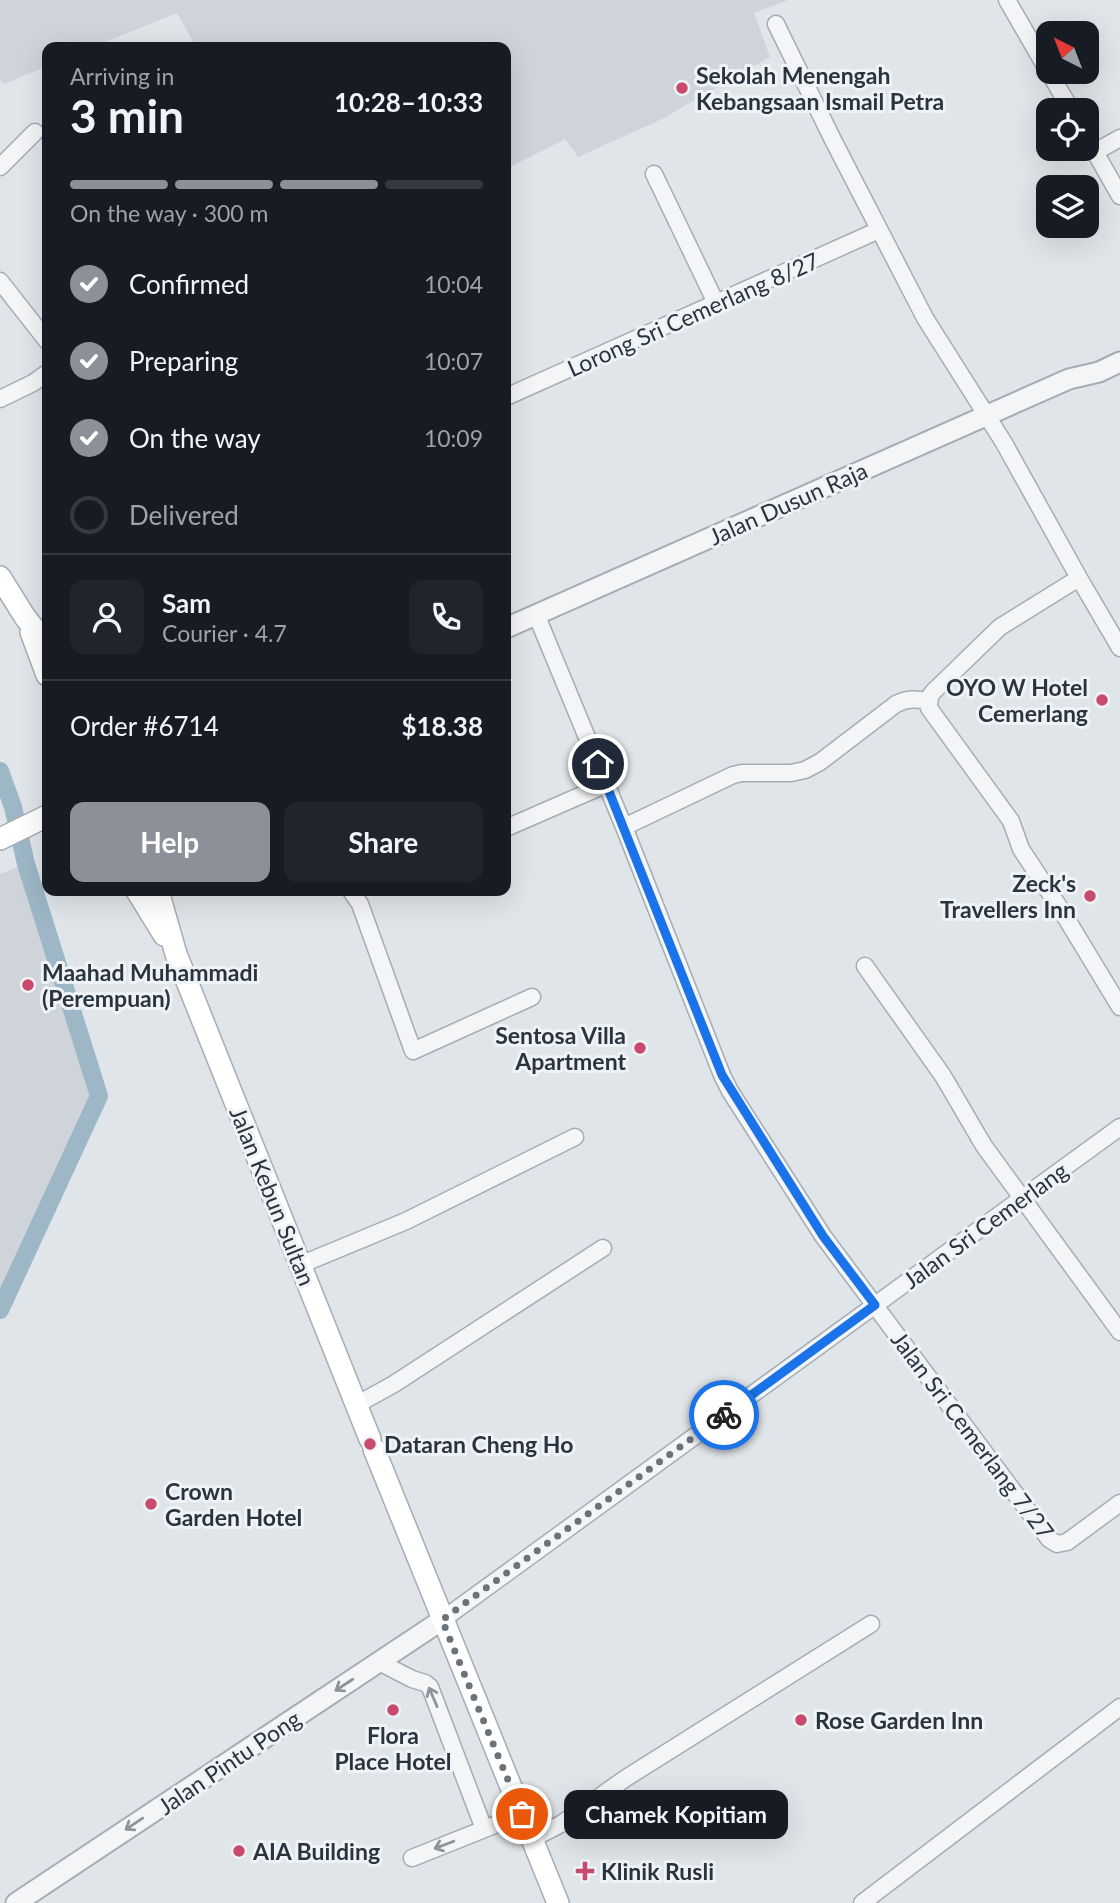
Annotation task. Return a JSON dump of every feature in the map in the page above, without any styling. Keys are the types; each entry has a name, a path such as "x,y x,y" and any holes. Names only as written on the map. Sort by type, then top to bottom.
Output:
{"main road":[{"path":"0,577 42,639"},
{"path":"25,617 42,665"},
{"path":"0,839 42,823"},
{"path":"0,846 42,823"},
{"name":"Jalan Kebun Sultan","path":"140,896 176,954"},
{"name":"Jalan Kebun Sultan","path":"159,896 176,954 558,1903"}],"street":[{"path":"1009,1 1036,48"},
{"path":"776,24 925,318 1004,443 1120,648"},
{"path":"0,167 35,132"},
{"path":"1099,143 1120,138"},
{"path":"1099,159 1120,196"},
{"path":"654,174 716,303"},
{"name":"Lorong Sri Cemerlang 8/27","path":"511,395 879,230"},
{"path":"0,281 42,335"},
{"name":"Jalan Dusun Raja","path":"511,626 1069,379 1120,350"},
{"name":"Jalan Dusun Raja","path":"1069,379 1116,365"},
{"path":"0,399 42,377"},
{"path":"1079,578 1000,626 934,691 929,701 933,715 1011,821 1021,849 1120,1007"},
{"name":"Jalan Sri Cemerlang 7/27","path":"536,614 607,784 722,1075 823,1236 1049,1539 1057,1544 1067,1542 1120,1503"},
{"path":"624,827 733,775 805,770 820,762 896,704 913,699 929,701"},
{"path":"511,826 607,784"},
{"path":"357,896 413,1051 532,998"},
{"path":"865,966 943,1076 984,1146 1120,1332"},
{"name":"Jalan Sri Cemerlang","path":"442,1620 1120,1127"},
{"path":"300,1265 406,1221 575,1137"},
{"path":"356,1405 394,1384 603,1248"},
{"name":"Jalan Pintu Pong","path":"16,1903 442,1620"},
{"path":"532,1839 561,1824 626,1778 871,1624"},
{"path":"379,1662 430,1687 484,1829"},
{"path":"862,1903 1120,1707"},
{"path":"412,1858 522,1814"}],"shaded area":[{"path":"0,0 788,0 754,13 770,57 660,120 578,157 565,139 511,166 511,42 193,42 177,13 105,42 42,42 42,68 4,84 0,80"},
{"name":"Maahad Muhammadi (Perempuan)","path":"18,867 91,1097 0,1291 0,874"}],"waterway":[{"path":"0,771 13,807 26,864 99,1096 0,1310"}],"way so far":[{"path":"522,1814 442,1620 724,1415"}],"place":[{"name":"Sekolah Menengah Kebangsaan Ismail Petra","path":"682,88"},
{"name":"OYO W Hotel Cemerlang","path":"1102,700"},
{"name":"Zeck's Travellers Inn","path":"1090,896"},
{"name":"Maahad Muhammadi (Perempuan)","path":"28,985"},
{"name":"Sentosa Villa Apartment","path":"640,1048"},
{"name":"Dataran Cheng Ho","path":"370,1444"},
{"name":"Crown Garden Hotel","path":"151,1504"},
{"name":"Flora Place Hotel","path":"393,1710"},
{"name":"Rose Garden Inn","path":"801,1720"},
{"name":"Chamek Kopitiam","path":"522,1814"},
{"name":"AIA Building","path":"239,1851"},
{"name":"Klinik Rusli","path":"585,1871"}],"route":[{"path":"598,764 730,1091 823,1236 875,1305 724,1415"}]}
